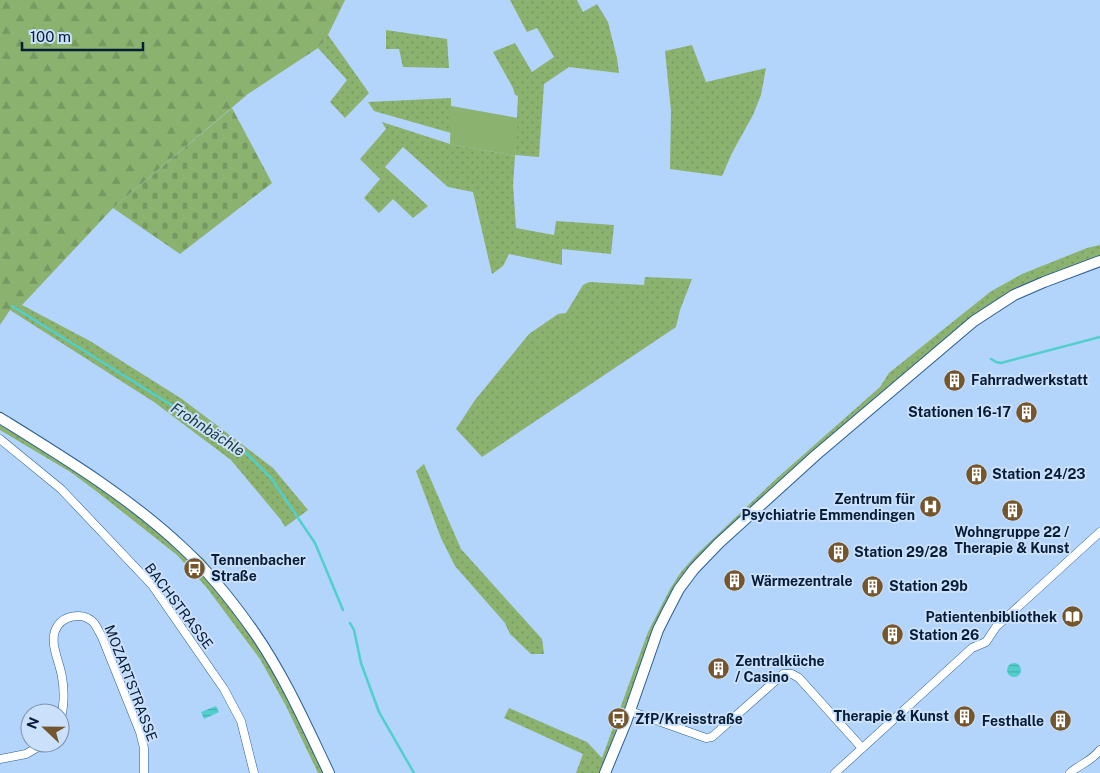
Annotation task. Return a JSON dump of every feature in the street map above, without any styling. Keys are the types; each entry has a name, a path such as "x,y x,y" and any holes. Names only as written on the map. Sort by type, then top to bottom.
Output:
{"street":[{"path":"605,773 630,711 658,630 672,601 694,569 719,543 816,455 979,317 1014,296 1100,261"},
{"path":"0,418 63,457 139,511 199,564 232,602 259,640 292,698 329,773"},
{"name":"BACHSTRASSE","path":"0,439 61,489 152,586 224,689 241,721 254,773"},
{"path":"835,773 972,648 986,642 996,627 1100,532"},
{"name":"MOZARTSTRASSE","path":"64,703 62,677 54,640 55,631 65,620 73,616 86,617 95,624 102,637 140,732 144,748 144,773"},
{"path":"630,711 706,738 712,737 783,674 787,673 799,678 862,748"},
{"path":"1070,773 1079,766 1086,764 1100,750"},
{"path":"0,759 28,753"},
{"path":"1079,766 1085,773"}],"green space":[{"path":"0,0 345,0 328,35 318,48 248,94 113,208 22,305 10,310 0,325"},
{"path":"510,0 577,0 583,12 597,4 608,22 617,58 619,73 569,67 544,84 539,157 515,155 518,96 515,95 493,52 515,43 532,72 554,57 537,28 527,32"},
{"path":"386,30 447,39 449,68 403,67 399,49 386,49"},
{"path":"328,35 369,93 345,118 330,102 347,80 318,48"},
{"path":"692,45 706,82 766,68 761,95 753,115 732,153 722,176 670,169 671,111 665,51"},
{"path":"451,98 451,133 374,111 368,102"},
{"path":"451,106 518,118 515,156 450,144"},
{"path":"232,108 272,183 180,254 113,208"},
{"path":"382,122 450,144 515,156 513,185 516,228 554,235 556,221 614,225 611,254 562,249 562,265 509,254 503,266 492,274 473,192 448,187 403,147 385,167 428,206 413,218 393,199 379,213 364,198 380,179 360,159 386,129"},
{"path":"1100,245 1100,267 1048,284 993,312 804,469 690,577 667,616 608,773 576,773 583,754 504,718 509,708 587,742 602,758 648,632 670,589 681,572 697,554 776,479 880,387 889,373 990,292 1022,274 1087,248"},
{"path":"645,277 692,279 680,310 676,327 482,457 456,429 475,400 529,334 558,314 566,313 583,285 589,282 644,285"},
{"path":"22,305 90,341 182,399 273,468 308,510 285,527 231,460 154,402 10,310"},
{"path":"0,411 151,514 204,559 257,627 300,699 335,773 318,773 286,706 260,659 207,588 177,555 72,473 0,430"},
{"path":"424,464 461,549 542,639 544,654 531,654 510,634 505,623 455,566 441,538 416,471"}],"shaded area":[{"path":"1011,663 1017,663 1021,670 1017,677 1011,677 1007,673 1007,667"},
{"path":"216,706 219,712 204,719 201,712"}],"waterway":[{"name":"Frohnbächle","path":"12,306 242,449 271,478 315,543 343,610"},
{"path":"991,359 1001,363 1100,337"},
{"name":"Frohnbächle","path":"350,623 354,630 361,663 379,712 414,773"}],"place":[{"name":"Fahrradwerkstatt","path":"955,380"},
{"name":"Stationen 16-17","path":"1027,412"},
{"name":"Station 24/23","path":"976,474"},
{"name":"Zentrum für Psychiatrie Emmendingen","path":"931,507"},
{"name":"Wohngruppe 22 / Therapie & Kunst","path":"1012,510"},
{"name":"Station 29/28","path":"838,552"},
{"name":"Tennenbacher Straße","path":"195,568"},
{"name":"Wärmezentrale","path":"735,581"},
{"name":"Station 29b","path":"873,586"},
{"name":"Patientenbibliothek","path":"1073,617"},
{"name":"Station 26","path":"893,635"},
{"name":"Zentralküche / Casino","path":"719,669"},
{"name":"Therapie & Kunst","path":"965,716"},
{"name":"ZfP/Kreisstraße","path":"619,719"},
{"name":"Festhalle","path":"1060,721"}]}
